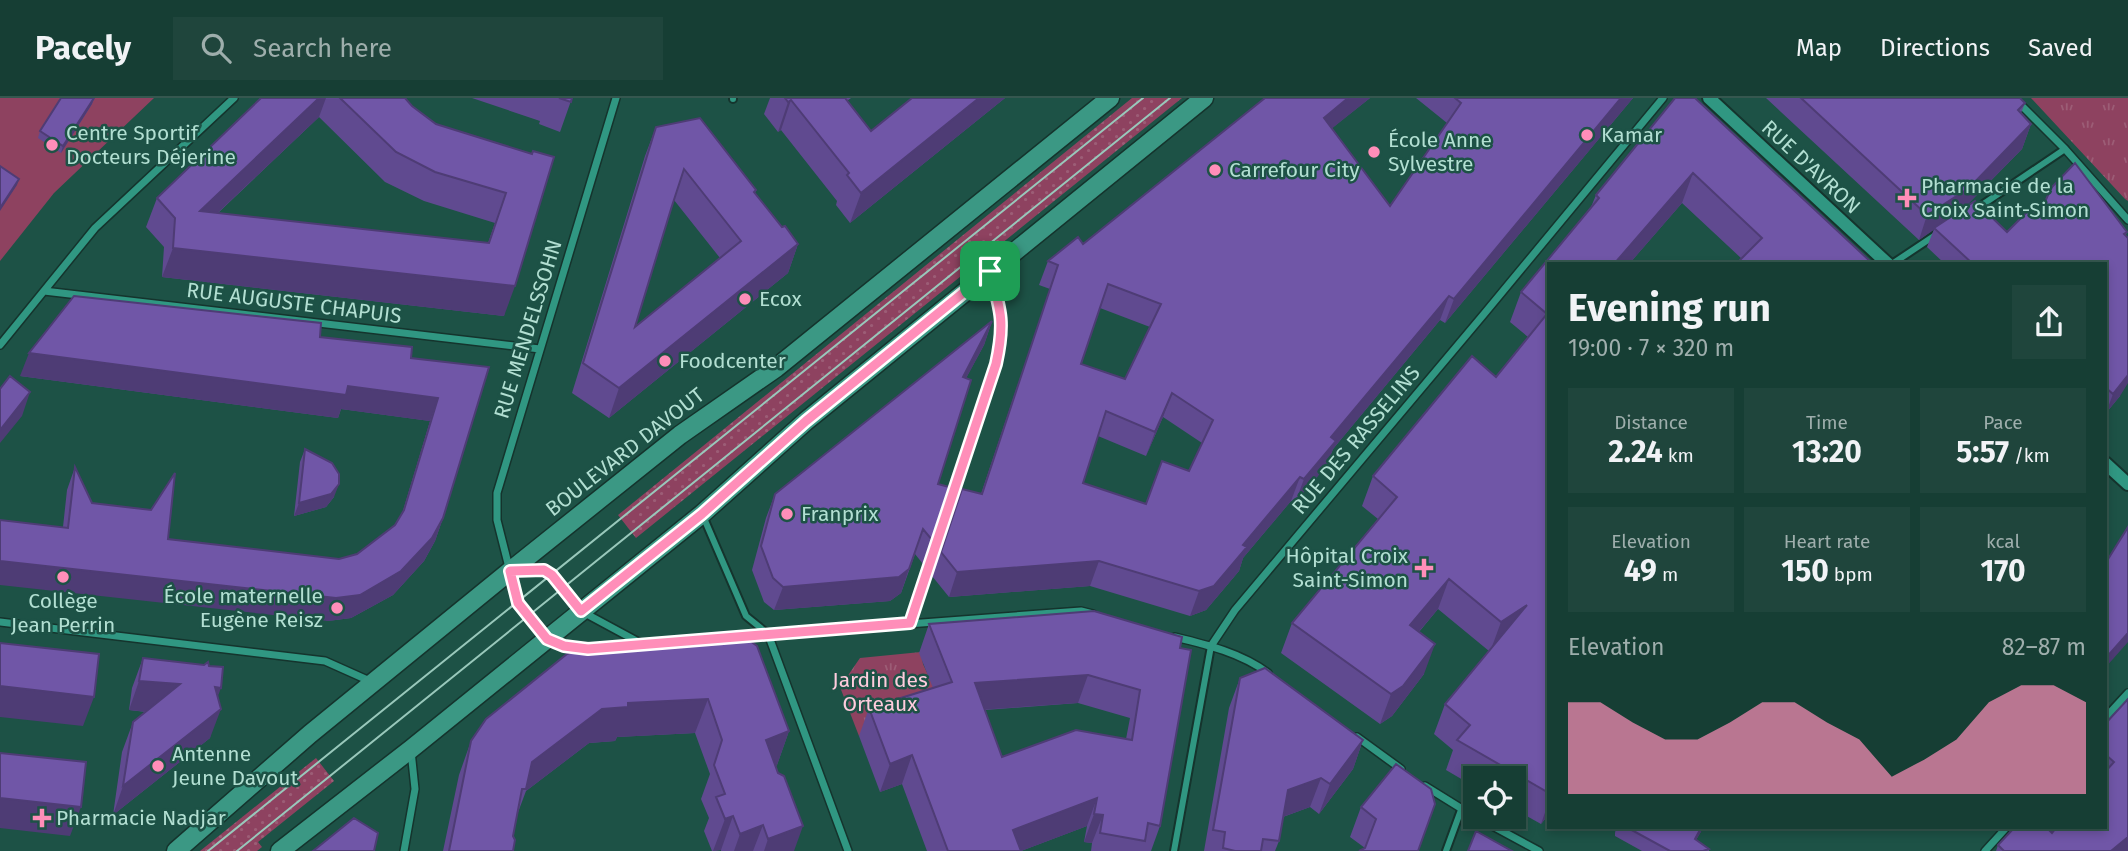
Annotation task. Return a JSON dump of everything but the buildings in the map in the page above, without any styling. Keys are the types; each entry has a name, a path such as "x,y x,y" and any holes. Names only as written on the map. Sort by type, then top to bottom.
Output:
{"main road":[{"name":"BOULEVARD DAVOUT","path":"176,851 286,754 510,571 680,435 776,368 1110,98"},
{"path":"280,851 702,514 806,421 1204,98"}],"street":[{"path":"0,345 95,228 234,98"},
{"name":"RUE MENDELSSOHN","path":"547,639 518,603 497,520 496,493 617,98"},
{"name":"RUE DES RASSELINS","path":"1174,851 1211,646 1235,610 1663,98"},
{"name":"RUE D'AVRON","path":"1709,98 1888,262"},
{"path":"2014,98 2065,149 2128,220"},
{"path":"1965,216 2065,149"},
{"path":"1893,262 1944,230"},
{"path":"910,623 996,364 1003,333 990,271"},
{"name":"RUE AUGUSTE CHAPUIS","path":"44,291 540,349"},
{"path":"2107,465 2128,484"},
{"path":"702,514 746,616 768,634 848,851"},
{"path":"510,571 544,570 552,575 581,611 645,646"},
{"path":"730,637 1081,611 1107,618"},
{"path":"0,622 325,661 373,682"},
{"path":"1172,636 1252,661 1274,677"},
{"path":"547,639 564,646 599,649"},
{"path":"634,646 657,644"},
{"path":"2107,716 2128,693"},
{"path":"1351,733 1405,772"},
{"path":"404,851 415,789 411,749"},
{"path":"1416,780 1461,810 1446,851"},
{"path":"1498,829 1539,851"},
{"path":"1985,851 2005,829"}],"green space":[{"name":"Centre Sportif Docteurs Déjerine","path":"0,98 154,98 54,193 0,261"},
{"path":"1132,98 1182,98 636,538 618,515"},
{"path":"2031,98 2128,98 2128,201 2125,199"},
{"name":"Jardin des Orteaux","path":"921,652 923,664 938,696 904,722 859,736 840,687 860,658"},
{"path":"316,758 334,781 258,842 262,847 257,851 200,851"}],"tram line":[{"path":"208,851 1143,98"},
{"path":"237,851 1170,98"}],"place":[{"name":"Kamar","path":"1587,135"},
{"name":"Centre Sportif Docteurs Déjerine","path":"52,145"},
{"name":"École Anne Sylvestre","path":"1374,152"},
{"name":"Carrefour City","path":"1215,170"},
{"name":"Pharmacie de la Croix Saint-Simon","path":"1907,198"},
{"name":"Ecox","path":"745,299"},
{"name":"Foodcenter","path":"665,361"},
{"name":"Franprix","path":"787,514"},
{"name":"Hôpital Croix Saint-Simon","path":"1424,568"},
{"name":"Collège Jean Perrin","path":"63,577"},
{"name":"École maternelle Eugène Reisz","path":"337,608"},
{"name":"Antenne Jeune Davout","path":"158,766"},
{"name":"Pharmacie Nadjar","path":"42,818"}],"route":[{"path":"990,271 1003,333 996,364 910,623 588,649 564,646 547,639 518,603 510,571 544,570 552,575 581,611 702,514 806,421 990,271"}]}
